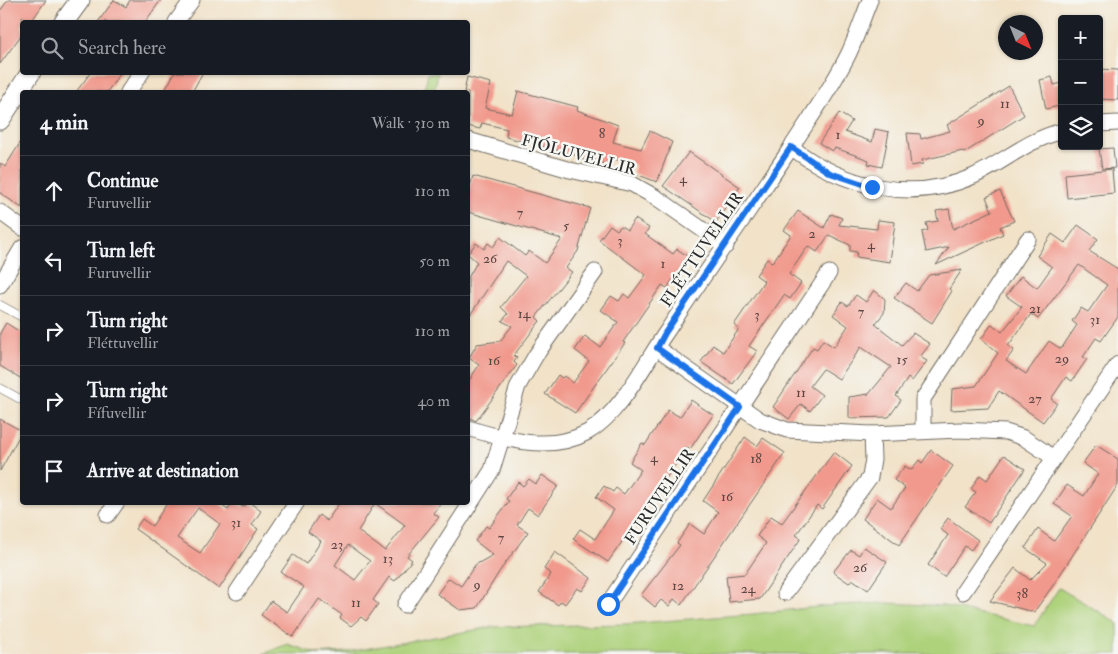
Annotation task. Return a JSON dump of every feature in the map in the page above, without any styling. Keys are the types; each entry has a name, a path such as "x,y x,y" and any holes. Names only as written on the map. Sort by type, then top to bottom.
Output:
{"street":[{"path":"65,20 80,0"},
{"path":"177,20 192,0"},
{"name":"FLÉTTUVELLIR","path":"470,429 503,439 545,444 573,439 589,431 604,420 622,399 657,348 791,147 849,53 870,0"},
{"path":"0,120 29,75"},
{"path":"129,90 140,75"},
{"path":"1103,124 1118,123"},
{"path":"791,147 830,173 854,182 894,191 948,185 973,176 1020,147 1058,133"},
{"name":"FJÓLUVELLIR","path":"470,141 570,170 632,184 657,198 726,246"},
{"path":"0,212 20,227"},
{"path":"923,431 923,399 1028,239"},
{"path":"0,285 20,251"},
{"path":"470,504 492,470 503,439 508,412 518,386 551,333 595,272"},
{"name":"FURUVELLIR","path":"608,604 829,273"},
{"path":"657,348 760,420 787,430 872,434 976,430 1006,432 1024,438 1054,458"},
{"path":"962,592 1118,364"},
{"path":"785,593 870,476 873,459 872,434"},
{"path":"108,515 115,505"},
{"path":"237,592 295,505"},
{"path":"405,605 469,505"}],"lane":[{"path":"0,305 20,316"},
{"path":"0,388 20,399"}],"green space":[{"path":"428,75 438,75 434,90 424,90"},
{"path":"1059,588 1118,623 1118,654 318,654 347,652 493,627 626,624 753,614 835,605 888,603 944,606 1034,626"},
{"path":"287,644 318,654 263,654"}],"building":[{"path":"8,0 46,0 32,20 28,20 22,16 22,20 20,20 20,37 0,64 0,11"},
{"path":"114,0 126,7 130,0 161,0 146,20 99,20"},
{"path":"1103,69 1118,70 1118,100 1103,99"},
{"path":"89,75 119,75 108,90 78,90"},
{"path":"173,75 201,75 193,90 165,90"},
{"path":"467,77 491,83 485,108 512,114 518,91 578,107 577,110 618,125 613,142 641,149 650,131 672,142 657,182 633,173 635,165 622,161 608,158 607,164 582,160 583,157 506,137 507,129 482,123 480,129 470,126 470,90 464,90"},
{"path":"1052,77 1054,85 1058,84 1058,106 1046,109 1040,80"},
{"path":"1009,86 1024,115 964,153 963,151 922,160 923,164 911,166 907,133 920,134 921,139 950,131 947,125"},
{"path":"839,113 852,121 845,132 872,142 875,129 889,132 882,167 868,164 869,160 835,148 832,151 819,143"},
{"path":"20,143 20,207 0,193 0,163 5,167"},
{"path":"1113,148 1115,168 1102,169 1099,150"},
{"path":"689,152 740,187 716,222 663,186"},
{"path":"1112,169 1114,193 1067,198 1065,174"},
{"path":"473,176 590,208 578,251 566,268 572,272 536,317 540,321 514,355 517,358 514,362 517,365 476,421 470,418 470,379 479,365 470,359 470,356 477,344 500,341 512,326 502,321 508,314 501,307 526,276 506,261 470,315 470,274 477,262 470,256 470,251 476,243 484,249 488,243 493,247 500,237 525,256 529,251 545,263 562,239 470,213 470,186"},
{"path":"1000,191 1014,221 1000,227 1003,234 936,265 949,247 926,252 922,232 928,230 926,223 938,221 936,211 949,209 953,229 992,211 986,197"},
{"path":"798,211 824,228 831,214 842,218 839,225 877,229 878,220 895,222 890,262 856,257 857,252 850,251 850,245 829,235 817,252 808,246 789,274 801,283 790,299 784,295 749,346 757,351 733,384 701,362 713,345 723,352 739,329 734,325 764,281 756,275 767,259 772,263 791,235 784,230"},
{"path":"635,219 649,228 645,234 673,254 677,249 689,257 667,288 662,285 623,342 625,343 575,413 545,394 558,375 562,378 565,376 573,383 589,361 575,350 585,336 600,347 618,322 601,310 611,296 619,301 624,294 629,298 646,275 599,240 610,225 617,230 621,226 627,230"},
{"path":"1078,225 1098,239 1089,251 1118,269 1118,317 1101,341 1096,338 1083,357 1087,359 1072,381 1066,377 1051,399 1057,403 1043,422 999,391 988,408 951,410 952,389 976,386 998,353 981,339 992,324 1002,332 1022,307 1006,296 1021,276 1037,288 1052,267 1037,256 1052,234 1065,243","holes":["1079,265 1107,285 1088,312 1081,308 1072,321 1077,325 1061,349 1049,341 1026,374 1006,361 1014,350 1008,346 1031,314 1038,319"]},
{"path":"962,270 949,289 952,291 932,323 894,298 906,283 917,291 929,275"},
{"path":"874,290 885,299 884,313 875,324 902,345 913,333 930,344 920,357 927,361 912,381 908,378 896,396 901,400 889,417 849,418 849,397 869,394 891,367 861,347 839,379 823,369 810,386 822,395 810,411 801,404 789,419 773,407 813,347 817,349 823,340 834,347 848,326 833,315 842,302 848,306 856,295 866,302"},
{"path":"6,323 20,332 20,378 0,366 0,333"},
{"path":"691,400 713,415 690,449 687,448 608,562 573,539 580,529 595,539 614,510 596,497 604,486 613,492 616,488 624,494 641,470 630,462 642,443 645,445 668,410 680,417"},
{"path":"0,419 20,430 20,435 0,471"},
{"path":"745,437 757,446 763,438 785,453 681,605 674,599 669,606 661,600 655,607 641,595 680,545 677,543 690,524 704,534 718,512 703,501"},
{"path":"1096,445 1118,459 1118,485 1054,584 1034,612 990,601 1015,568 1030,580 1047,563 1025,548 1038,529 1054,541 1072,516 1054,504 1067,485 1084,496 1098,474 1083,463"},
{"path":"931,450 953,466 899,545 863,519 877,498 891,508 905,488 894,480 905,466 911,470 919,460 922,463"},
{"path":"834,452 852,466 822,509 817,505 796,535 801,538 760,599 729,602 726,576 745,574 766,543 757,536 771,516 782,523"},
{"path":"1004,455 1025,469 989,523 965,507 976,492 971,489 980,475 987,480"},
{"path":"542,475 558,486 538,515 528,508 517,525 528,532 499,572 477,608 460,610 437,594 449,578 461,586 475,565 493,555 475,541 486,526 489,528 509,501 506,499 518,482 523,486 529,479 536,484"},
{"path":"166,505 221,505 228,510 231,505 243,507 253,505 261,511 252,525 258,529 219,589 135,529 142,519 152,526","holes":["198,508 220,524 200,553 177,538"]},
{"path":"338,505 374,505 358,531 385,551 405,525 378,505 440,505 433,513 439,517 407,556 412,560 395,581 389,577 373,600 378,604 366,621 361,617 351,626 340,618 342,615 319,599 293,637 261,615 271,601 287,612 304,587 281,572 293,555 306,564 321,541 308,532 319,515 327,521","holes":["348,545 370,561 355,580 335,565"]},
{"path":"948,518 978,540 971,550 965,546 944,577 928,565 948,535 940,529"},
{"path":"864,547 887,562 868,590 852,579 849,583 833,572 851,550 859,555"},
{"path":"555,552 591,578 582,591 577,588 565,604 561,601 558,605 539,592 551,574 544,569"}],"route":[{"path":"608,604 740,407 657,348 665,333 726,246 791,147 807,160 830,173 872,187"}]}
